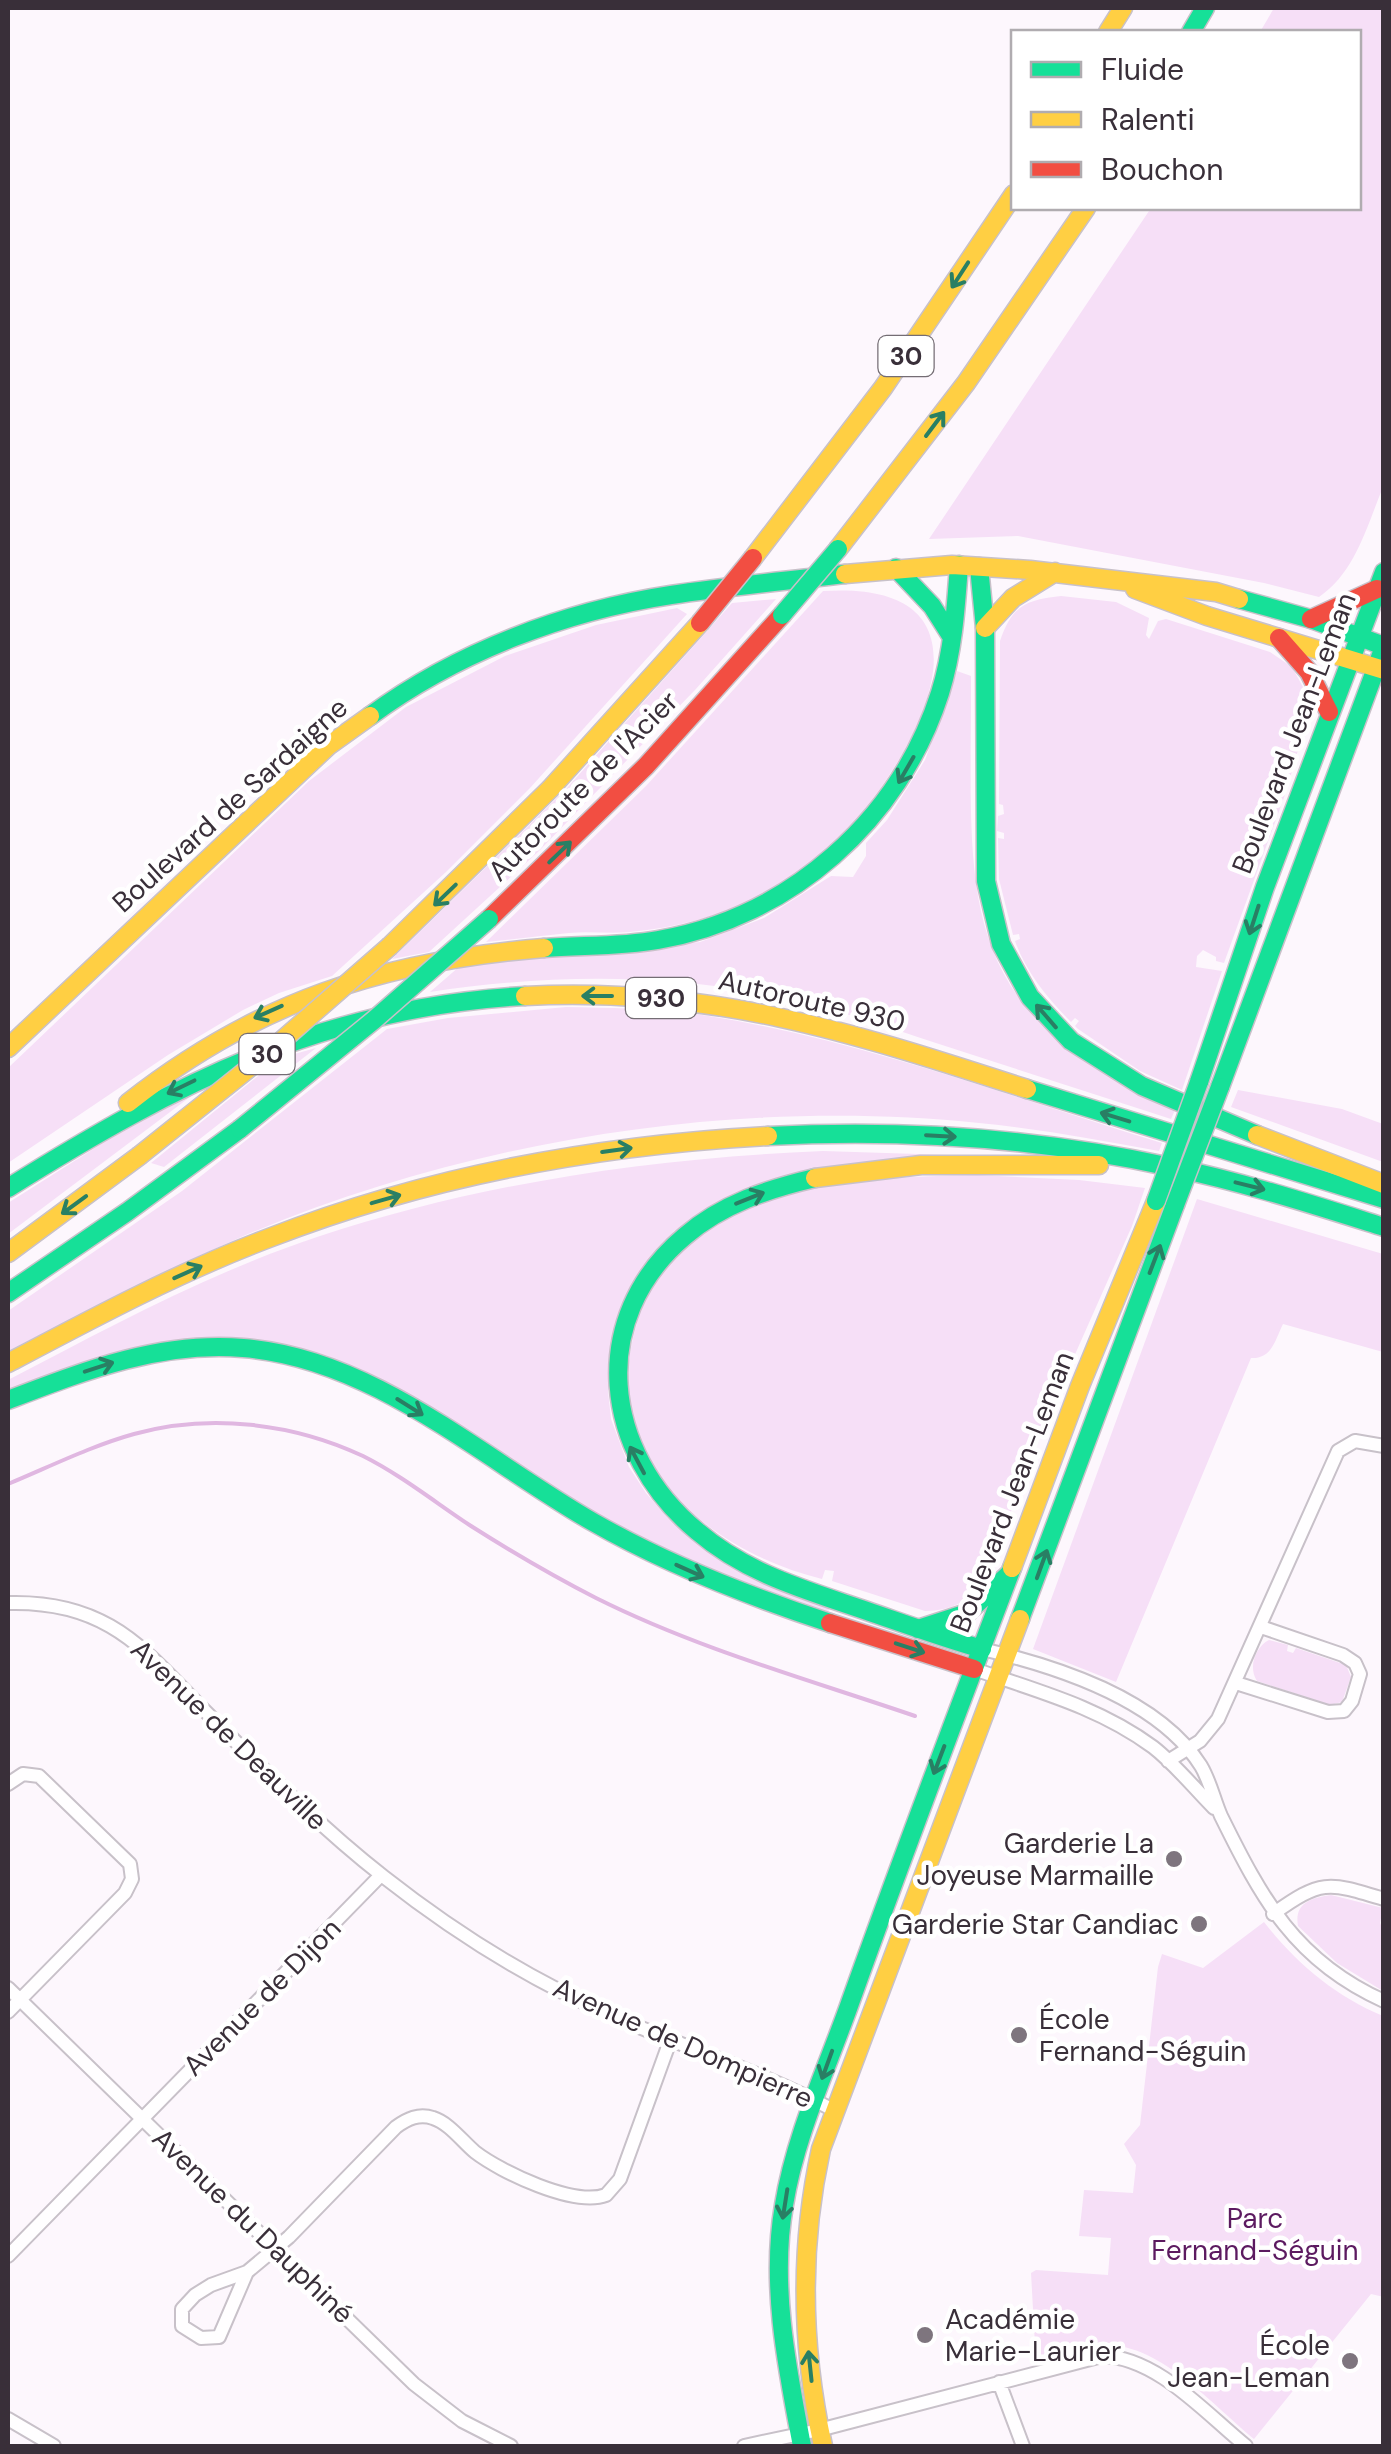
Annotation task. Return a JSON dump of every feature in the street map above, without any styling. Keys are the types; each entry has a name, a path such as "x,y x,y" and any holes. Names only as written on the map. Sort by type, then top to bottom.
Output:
{"main road":[{"path":"1109,30 1123,8"},
{"path":"1192,30 1205,8"},
{"name":"Autoroute de l'Acier","path":"8,1252 140,1156 264,1057 390,946 576,762 753,558 883,388 1011,198"},
{"name":"Autoroute de l'Acier","path":"8,1293 240,1129 374,1020 489,919 634,778 838,549 966,383 1085,210"},
{"path":"86,1139 185,1057 251,1020 320,991 456,958 531,948 631,944 686,935 731,921 785,894 844,849 899,782 934,710 951,636 960,566"},
{"name":"Boulevard de Sardaigne","path":"8,1048 310,762 386,704 432,676 529,631 604,608 689,592 896,568 960,566 1056,572 1216,592 1311,619 1384,646"},
{"path":"979,567 985,628 986,881 1002,944 1030,997 1070,1041 1142,1086 1202,1114 1384,1184"},
{"path":"896,568 932,606 951,636"},
{"path":"985,628 1013,598 1056,572"},
{"name":"Boulevard de Sardaigne","path":"1106,579 1379,669"},
{"path":"1311,619 1380,581"},
{"name":"Boulevard Jean-Leman","path":"811,2440 783,2340 780,2242 788,2182 814,2100 974,1669 1156,1200 1329,712 1380,581"},
{"path":"1278,638 1309,672 1329,712"},
{"name":"Boulevard Jean-Leman","path":"811,2440 807,2222 813,2176 834,2111 1379,669 1384,646"},
{"name":"Autoroute 930","path":"8,1188 86,1139 190,1082 262,1052 402,1013 492,1000 617,996 734,1007 833,1029 1384,1199"},
{"path":"8,1363 186,1273 294,1228 420,1190 572,1158 737,1138 888,1134 1009,1142 1162,1165 1263,1190 1384,1227"},
{"path":"982,1649 791,1585 752,1568 692,1528 661,1497 629,1444 619,1403 620,1344 635,1298 661,1258 694,1228 736,1204 798,1182 908,1167 1162,1165"},
{"path":"8,1400 105,1365 175,1349 243,1347 315,1361 380,1389 563,1504 670,1562 734,1590 974,1669"},
{"path":"918,1629 967,1613 1010,1573"}],"street":[{"path":"1168,1761 1212,1730 1338,1452 1355,1441 1384,1446"},
{"name":"Avenue de Deauville","path":"8,1603 59,1606 91,1616 120,1632 293,1798 382,1875"},
{"path":"1236,1683 1328,1712 1344,1711 1352,1701 1360,1674 1350,1658 1261,1627"},
{"path":"982,1649 1074,1677 1119,1696 1168,1730 1202,1768 1220,1813 1274,1914 1322,1964 1384,2002"},
{"path":"974,1669 1090,1709 1142,1740 1220,1813"},
{"path":"8,1784 23,1774 39,1776 132,1870 125,1893 8,2012"},
{"name":"Avenue de Dompierre","path":"382,1875 521,1970 584,2003 834,2111"},
{"name":"Avenue de Dijon","path":"142,2119 382,1875"},
{"path":"1274,1914 1300,1894 1317,1887 1337,1886 1384,1899"},
{"name":"Avenue du Dauphiné","path":"8,1988 427,2395 462,2421 511,2446"},
{"path":"247,2272 219,2337 206,2340 182,2326 182,2309 195,2295 210,2285 247,2272 290,2237 396,2127 415,2117 429,2116 440,2121 477,2153 512,2174 578,2198 606,2194 620,2179 670,2041"},
{"path":"8,2256 142,2119"},
{"path":"744,2446 811,2440 1095,2356 1130,2360 1152,2370 1246,2446"},
{"path":"999,2382 1023,2446"},
{"path":"8,2419 54,2446"}],"green space":[{"path":"1274,8 1383,8 1383,487 1351,562 1319,597 1018,536 929,539 1150,210 1361,210 1361,30 1261,30"},
{"path":"823,591 888,597 924,622 934,660 924,707 900,757 867,806 830,848 776,889 694,921 630,932 577,932 486,942 646,786"},
{"path":"1061,596 1116,602 1149,618 1149,639 1158,621 1166,619 1270,652 1292,667 1309,698 1286,792 1224,963 1203,950 1197,956 1196,967 1222,971 1182,1090 1140,1071 1078,1029 1075,1026 1079,1021 1075,1018 1071,1022 1054,1004 1031,974 1015,941 1020,939 1019,934 1013,935 999,879 998,838 1004,839 1004,833 997,831 998,816 1004,814 1003,805 999,804 1000,641 1015,612 1029,603"},
{"path":"776,599 695,690 538,852 429,952 392,959 567,788 732,603"},
{"path":"677,608 687,614 530,788 446,872 332,976 279,993 243,1010 168,1055 8,1163 8,1068 309,781 406,707 505,656 596,625"},
{"path":"957,671 971,676 971,821 976,882 988,936 1011,985 1047,1030 1101,1071 1175,1110 1171,1119 856,1017 771,995 686,983 600,979 515,982 430,992 460,966 700,942 764,918 831,876 853,877 866,856 866,843 887,820 925,760"},
{"path":"566,1007 680,1012 814,1038 931,1070 1162,1143 1159,1151 1002,1125 886,1116 697,1122 602,1134 415,1175 325,1204 210,1251 8,1351 8,1311 182,1191 387,1029 448,1018"},
{"path":"316,1048 164,1167 151,1163 280,1058"},
{"path":"1238,1090 1342,1109 1383,1124 1383,1162 1231,1107"},
{"path":"194,1094 8,1234 8,1203 109,1139"},
{"path":"823,1151 949,1155 888,1161 674,1231 608,1391 611,1419 629,1467 668,1518 830,1606 828,1613 737,1583 610,1522 390,1384 328,1356 239,1338 8,1392 8,1380 198,1284 277,1251 378,1218 567,1176 694,1160"},
{"path":"977,1175 1145,1188 1132,1226 1041,1431 986,1579 968,1598 952,1606 925,1611 832,1581 834,1571 825,1570 822,1579 779,1565 739,1546 703,1522 672,1493 648,1459 633,1420 628,1377 635,1330 649,1293 664,1270 691,1241 722,1220 791,1193 866,1180"},
{"path":"1197,1199 1383,1254 1383,1352 1283,1324 1268,1352 1251,1358 1116,1682 1033,1649"},
{"path":"1269,1640 1288,1645 1287,1651 1293,1653 1296,1648 1346,1665 1351,1677 1342,1702 1330,1705 1257,1681 1254,1658"},
{"path":"1331,1895 1383,1908 1383,1991 1337,1963 1298,1926 1297,1918 1305,1903"},
{"name":"Parc Fernand-Séguin","path":"1264,1922 1318,1977 1383,2016 1384,2297 1371,2294 1254,2439 1186,2380 1147,2355 1107,2345 1039,2357 1031,2273 1036,2270 1108,2275 1111,2238 1079,2236 1084,2190 1133,2193 1136,2165 1124,2144 1140,2125 1162,1954 1203,1968"}],"waterway":[{"path":"8,1484 102,1444 163,1428 221,1423 308,1436 363,1456 517,1554 635,1616 753,1662 915,1716"}],"traffic: fast":[{"path":"1192,30 1205,8"},
{"path":"782,615 838,549"},
{"path":"544,948 644,942 706,928 752,910 833,856 868,821 922,739 948,662 959,565"},
{"path":"979,567 985,628 986,881 1001,944 1030,997 1071,1041 1142,1086 1257,1135"},
{"path":"896,568 932,606 951,636"},
{"path":"1199,1082 1265,887 1384,572"},
{"path":"370,716 439,672 552,623 671,595 845,574"},
{"path":"1239,599 1311,619 1384,646"},
{"path":"1220,1087 1384,647"},
{"path":"240,1129 374,1020 489,919"},
{"path":"8,1188 131,1115 254,1057 383,1016 452,1003 525,996"},
{"path":"1156,1201 1199,1082"},
{"path":"1175,1205 1220,1087"},
{"path":"1027,1089 1384,1199"},
{"path":"8,1293 240,1129"},
{"path":"768,1136 920,1135 1071,1149 1225,1180 1384,1227"},
{"path":"815,1178 730,1206 685,1236 653,1269 632,1306 621,1345 619,1385 626,1425 642,1464 665,1499 697,1531 736,1559 800,1588 982,1649"},
{"path":"1020,1619 1175,1205"},
{"path":"8,1400 123,1360 182,1349 243,1348 291,1356 337,1371 426,1415 552,1497 650,1552 739,1591 830,1623"},
{"path":"802,2446 780,2295 780,2235 789,2179 812,2102 1012,1568"},
{"path":"918,1629 967,1613 1010,1573"}],"traffic: slow":[{"path":"1109,30 1123,8"},
{"path":"753,558 883,388 1011,198"},
{"path":"838,549 966,383 1085,210"},
{"path":"845,574 952,565 1216,592 1239,599"},
{"path":"985,628 1013,598 1055,572"},
{"path":"1135,589 1207,616 1384,670"},
{"path":"390,946 550,789 700,623"},
{"path":"8,1048 328,746 370,716"},
{"path":"139,1156 263,1057 390,946"},
{"path":"128,1103 224,1038 323,992 429,964 544,948"},
{"path":"525,996 657,998 720,1006 841,1032 1027,1089"},
{"path":"1257,1135 1384,1184"},
{"path":"8,1363 202,1266 269,1238 390,1197 577,1156 768,1136"},
{"path":"8,1253 139,1156"},
{"path":"815,1178 921,1165 1099,1165"},
{"path":"1012,1568 1080,1386 1156,1201"},
{"path":"823,2446 810,2371 806,2298 809,2224 821,2149 1020,1619"}],"traffic: jam":[{"path":"700,623 753,558"},
{"path":"1311,619 1377,589"},
{"path":"489,919 646,766 782,615"},
{"path":"1279,638 1309,672 1329,712"},
{"path":"830,1623 974,1669"}],"place":[{"name":"Garderie La Joyeuse Marmaille","path":"1174,1859"},
{"name":"Garderie Star Candiac","path":"1199,1924"},
{"name":"École Fernand-Séguin","path":"1019,2035"},
{"name":"Académie Marie-Laurier","path":"925,2335"},
{"name":"École Jean-Leman","path":"1350,2361"}]}
